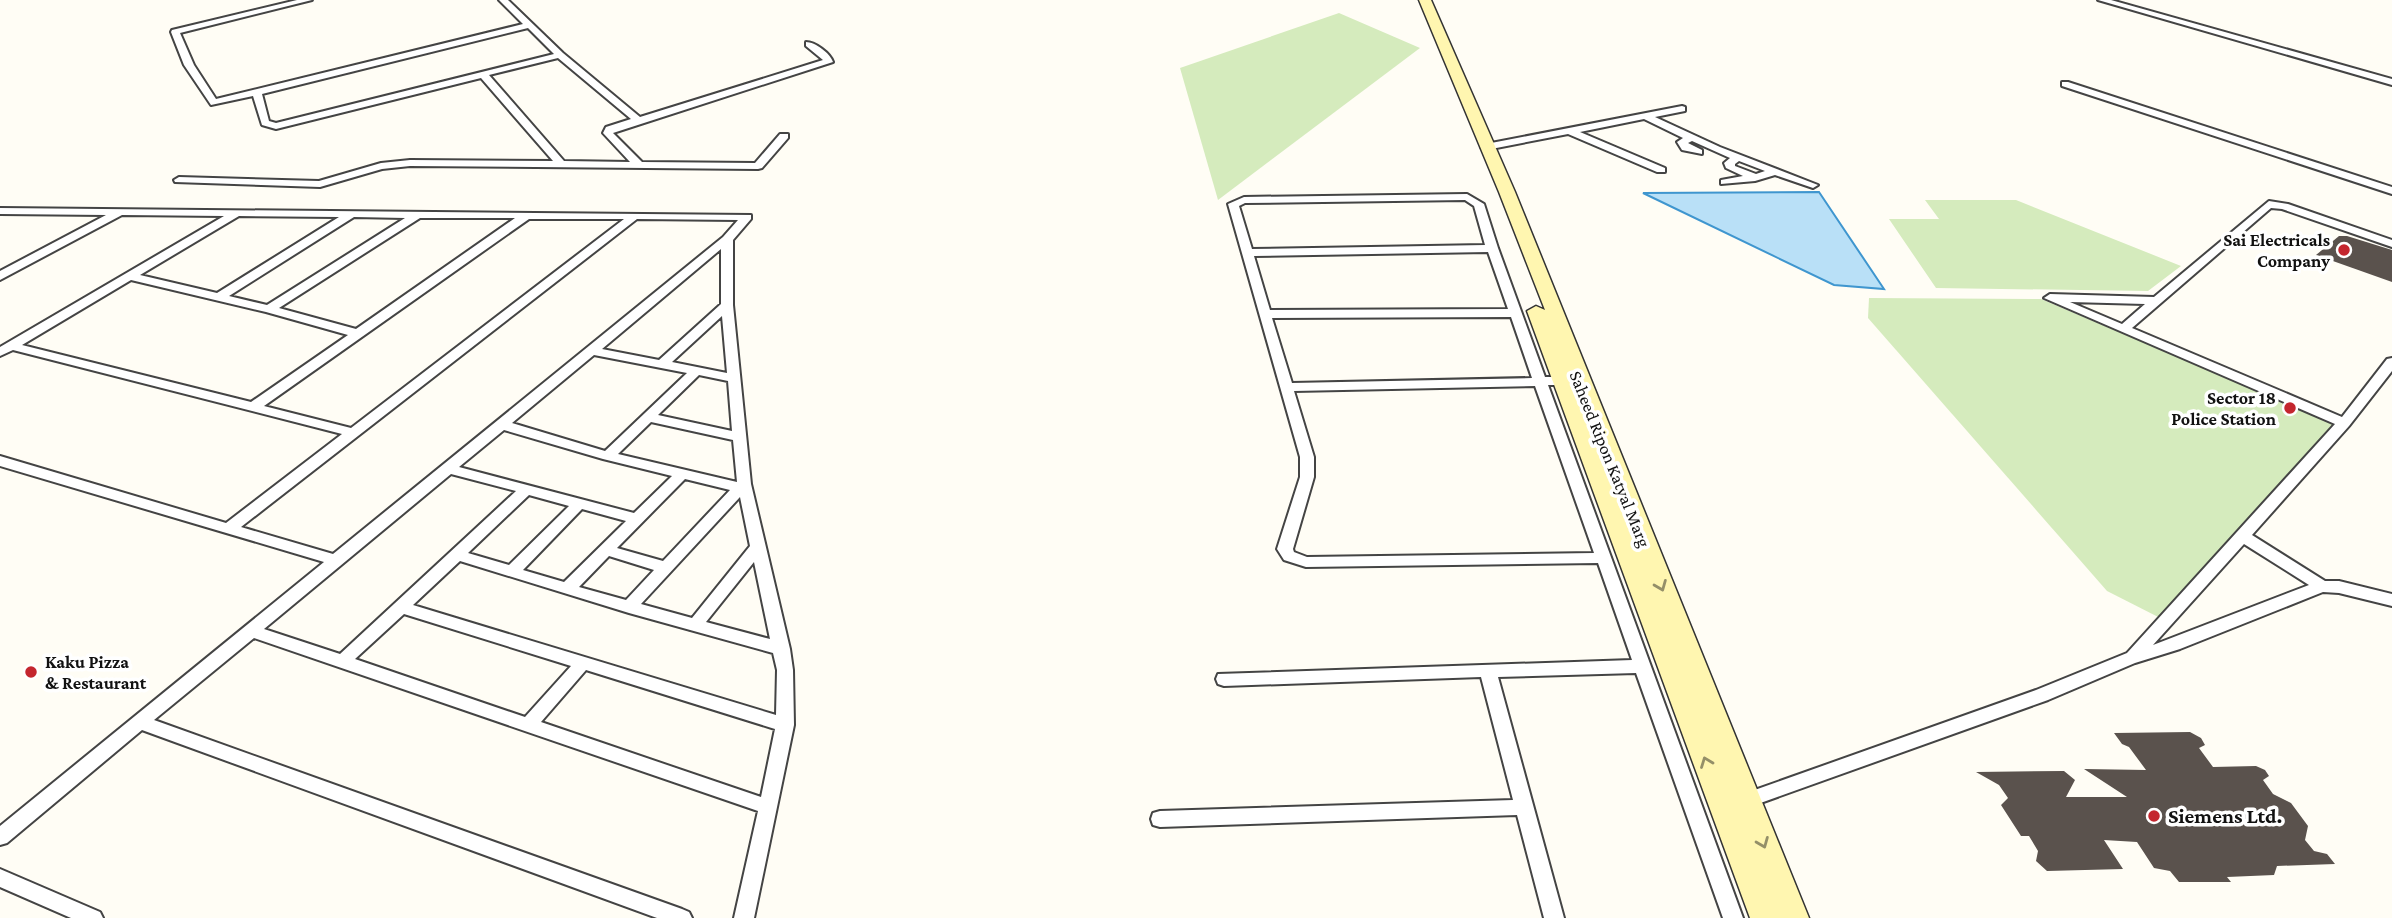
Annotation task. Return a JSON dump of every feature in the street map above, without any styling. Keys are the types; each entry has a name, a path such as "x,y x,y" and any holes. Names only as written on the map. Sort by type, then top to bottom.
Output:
{"street":[{"path":"308,0 175,32 189,65 214,103 531,25"},
{"path":"503,0 560,55 638,120"},
{"name":"Saheed Ripon Katyal Marg","path":"1418,0 1486,147 1563,382 1765,918"},
{"name":"Saheed Ripon Katyal Marg","path":"1425,0 1436,38 1794,918"},
{"path":"2102,0 2392,82"},
{"path":"639,164 608,134 610,129 828,62 809,44"},
{"path":"257,93 265,123 276,126 560,55"},
{"path":"483,74 561,164"},
{"path":"2065,83 2392,191"},
{"path":"1486,147 1682,109"},
{"path":"1645,116 1691,138 1813,185"},
{"path":"1570,131 1661,170"},
{"path":"179,180 320,184 395,164 758,166 785,136"},
{"path":"1691,138 1682,142 1686,148 1698,152"},
{"path":"1738,157 1729,163 1731,168 1755,178"},
{"path":"1725,182 1755,178 1775,171"},
{"path":"1602,558 1420,562 1296,560 1285,549 1308,467 1233,204 1244,200 1473,198 1479,204 1492,248 1602,558 1733,918"},
{"path":"2124,329 2269,204 2284,206 2392,244"},
{"path":"0,211 747,217 727,239 0,837"},
{"path":"0,219 15,211"},
{"path":"0,276 121,212"},
{"path":"6,349 239,212"},
{"path":"219,298 352,213"},
{"path":"269,309 418,214"},
{"path":"253,407 527,215"},
{"path":"228,529 635,216"},
{"path":"727,239 727,304 742,486 785,670 785,725 744,918"},
{"path":"1248,253 1492,248"},
{"path":"129,276 269,309 359,334"},
{"path":"2157,301 2050,298 2344,423"},
{"path":"662,364 727,304"},
{"path":"1264,314 1517,313"},
{"path":"6,349 355,433"},
{"path":"589,351 733,378"},
{"path":"2133,657 2344,423 2392,362"},
{"path":"608,456 696,371"},
{"path":"1287,387 1563,382"},
{"path":"648,417 739,437"},
{"path":"500,424 681,475 742,486"},
{"path":"0,461 335,560"},
{"path":"446,468 638,519"},
{"path":"567,589 681,475"},
{"path":"629,607 742,486"},
{"path":"342,662 526,490"},
{"path":"512,572 579,505"},
{"path":"2243,536 2322,586"},
{"path":"695,625 758,546"},
{"path":"607,550 666,568"},
{"path":"458,555 629,607 782,649"},
{"path":"1723,806 2042,695 2133,657 2174,645 2322,586 2339,587 2392,600"},
{"path":"401,607 785,725"},
{"path":"250,631 768,807"},
{"path":"528,725 583,663"},
{"path":"1224,679 1641,666"},
{"path":"1488,671 1554,918"},
{"path":"139,722 654,913 682,918"},
{"path":"1160,819 1524,807"},
{"path":"0,878 93,918"}],"green space":[{"path":"1339,13 1420,48 1218,200 1180,68"},
{"path":"1925,200 2016,200 2181,266 2148,291 1936,288 1889,219 1939,219"},
{"path":"1869,298 2041,299 2341,426 2170,623 2107,591 1868,318"}],"water":[{"path":"1819,192 1884,289 1834,285 1643,193"}],"building":[{"path":"2339,236 2392,250 2392,282 2316,255"},
{"name":"Siemens Ltd.","path":"2190,732 2201,738 2205,745 2199,748 2213,767 2256,766 2265,770 2269,776 2263,780 2273,794 2291,803 2308,826 2305,840 2314,851 2327,854 2335,864 2277,866 2274,875 2227,877 2231,882 2179,882 2170,871 2154,868 2137,842 2104,840 2123,869 2047,871 2036,861 2038,851 2029,836 2021,836 2001,805 2008,798 1999,785 1976,772 2064,771 2075,780 2066,797 2127,797 2084,769 2146,770 2129,747 2122,744 2114,733"}],"place":[{"name":"Sai Electricals Company","path":"2344,250"},
{"name":"Sector 18 Police Station","path":"2290,408"},
{"name":"Kaku Pizza & Restaurant","path":"31,672"},
{"name":"Siemens Ltd.","path":"2154,816"}]}
